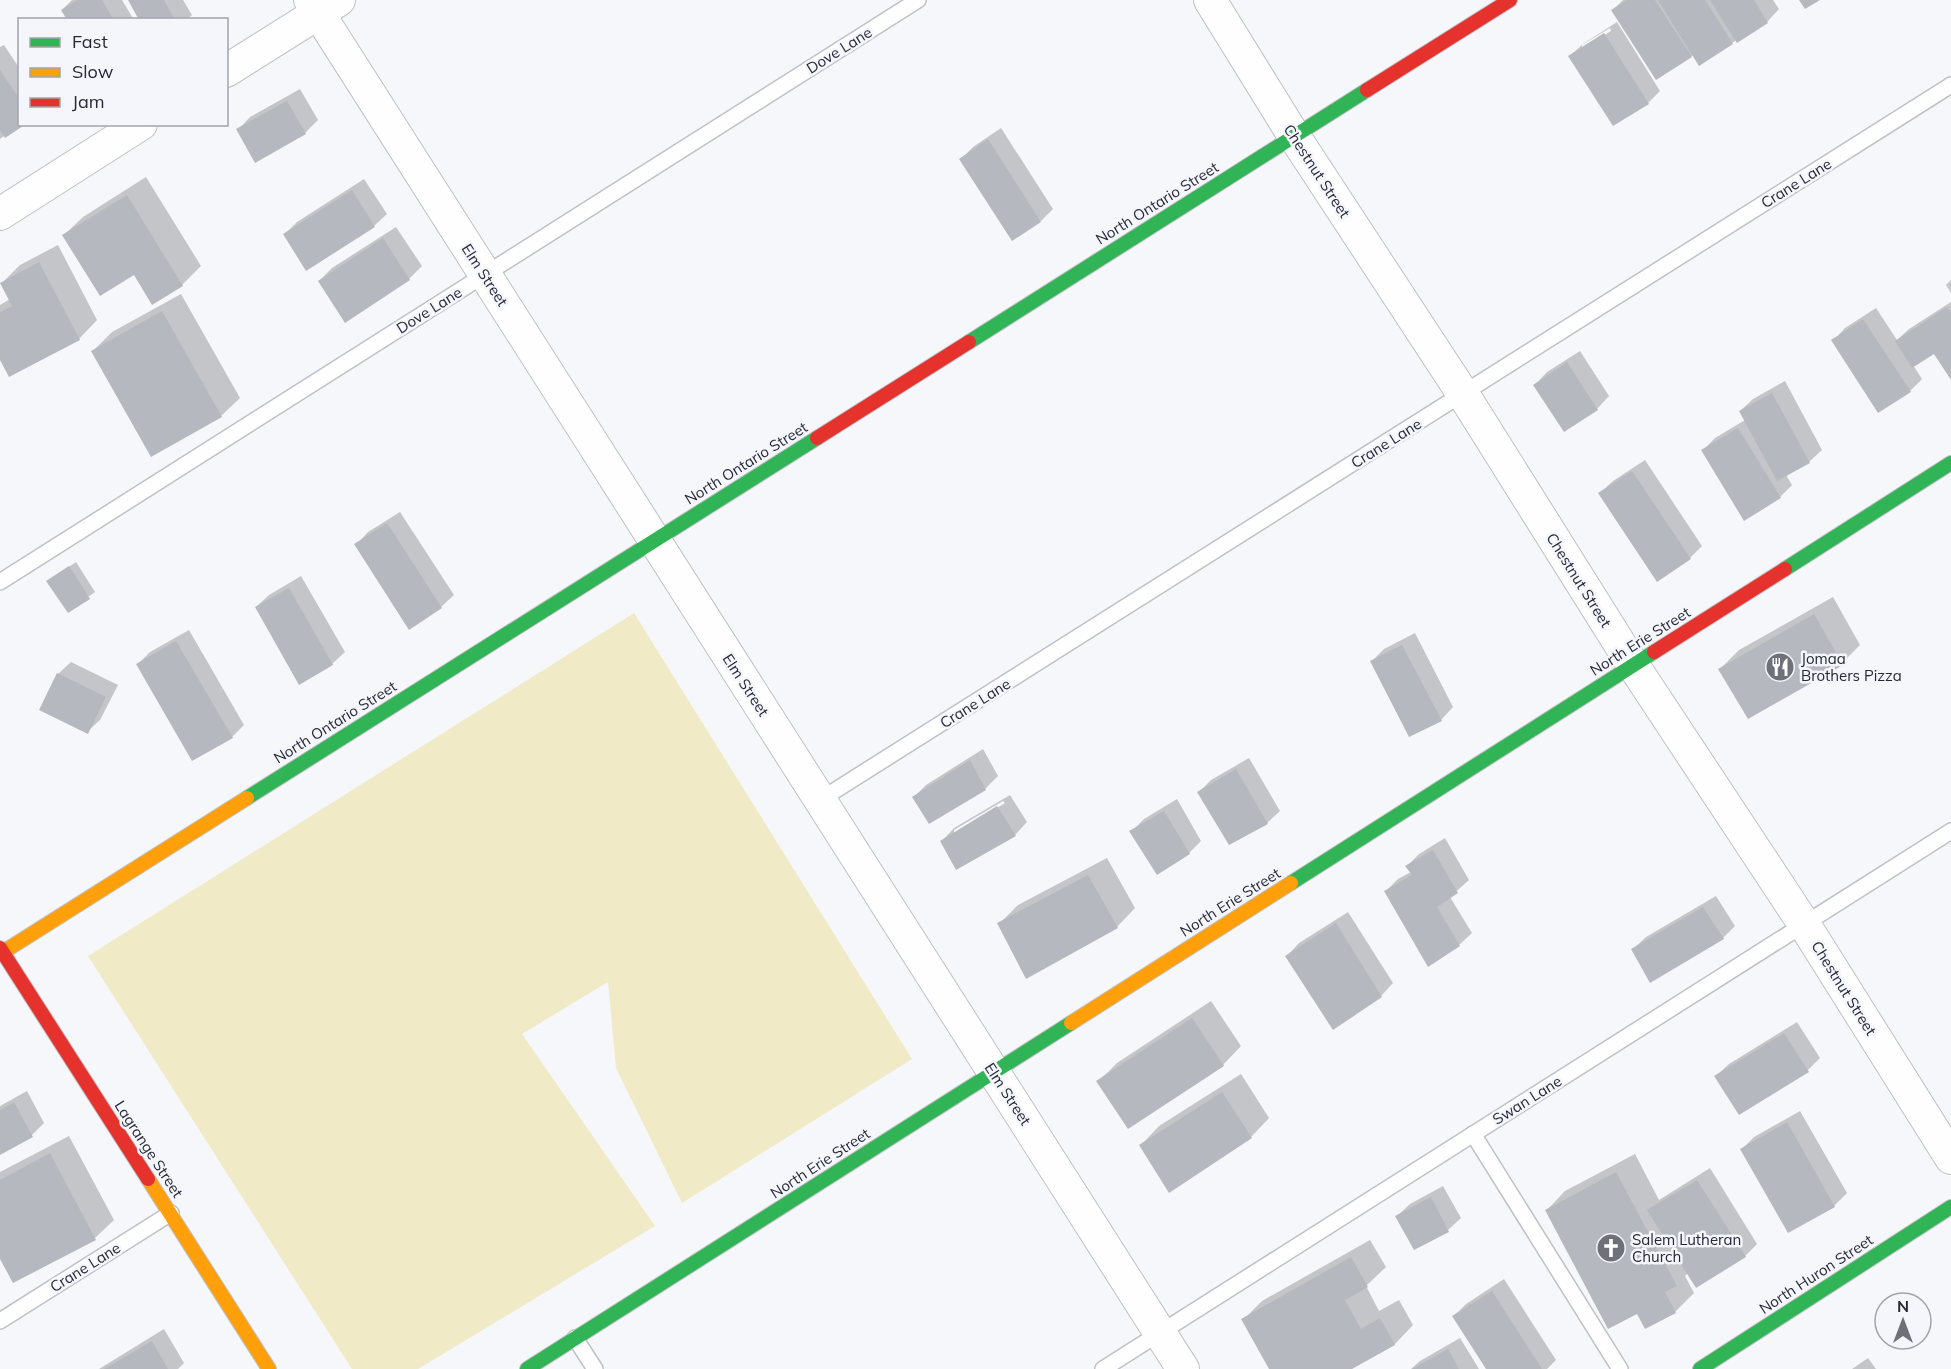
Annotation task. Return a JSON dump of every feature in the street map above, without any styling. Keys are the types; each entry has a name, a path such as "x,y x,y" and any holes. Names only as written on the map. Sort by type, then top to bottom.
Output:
{"street":[{"name":"Chestnut Street","path":"1210,0 1294,136 1463,394 1633,665 1804,924 1951,1158"},
{"name":"North Ontario Street","path":"1,951 1510,0"},
{"name":"Elm Street","path":"322,4 485,275 1183,1369"},
{"path":"228,70 322,4"},
{"path":"0,214 138,126"},
{"name":"North Erie Street","path":"526,1369 1951,463"},
{"name":"Lagrange Street","path":"1,951 269,1369"},
{"name":"North Huron Street","path":"1700,1369 1951,1207"}],"lane":[{"name":"Dove Lane","path":"0,582 918,0"},
{"name":"Crane Lane","path":"820,800 1951,85"},
{"name":"Swan Lane","path":"1103,1369 1951,831"},
{"path":"1473,1134 1620,1369"},
{"name":"Crane Lane","path":"0,1321 171,1213"},
{"path":"575,1338 595,1369"}],"shaded area":[{"path":"634,613 912,1059 682,1203 616,1068 608,982 522,1034 655,1226 418,1369 352,1369 88,956"}],"building":[{"path":"77,0 102,0 113,18 66,18 61,10"},
{"path":"128,0 164,0 174,18 138,18"},
{"path":"1627,0 1655,0 1692,57 1656,80 1611,10"},
{"path":"1658,0 1705,0 1733,44 1699,66"},
{"path":"1710,0 1754,0 1768,23 1737,43"},
{"path":"1799,0 1820,0 1805,9"},
{"path":"1604,33 1649,104 1613,126 1568,56"},
{"path":"0,70 18,97 18,126 23,126 5,138 0,130"},
{"path":"287,101 306,134 255,163 236,129"},
{"path":"988,139 1041,222 1012,241 959,159"},
{"path":"352,190 375,227 306,271 283,234"},
{"path":"127,195 183,286 152,305 134,275 100,296 62,235"},
{"path":"383,238 410,280 345,323 318,281"},
{"path":"39,262 80,340 9,377 0,360 0,312 12,306 0,283"},
{"path":"1947,307 1951,313 1951,380 1934,354 1912,368 1895,341"},
{"path":"162,311 222,417 151,457 91,351"},
{"path":"1863,319 1911,392 1878,413 1831,340"},
{"path":"1567,362 1598,410 1564,432 1533,385"},
{"path":"1772,393 1810,463 1777,481 1739,411"},
{"path":"1738,428 1781,498 1744,521 1701,450"},
{"path":"1632,471 1691,559 1657,582 1598,493"},
{"path":"387,523 442,608 409,630 354,544"},
{"path":"69,566 90,599 68,613 46,581"},
{"path":"289,588 333,665 299,685 255,607"},
{"name":"Jomaa Brothers Pizza","path":"1814,614 1843,665 1748,719 1718,669"},
{"path":"176,641 233,738 192,761 136,664"},
{"path":"1402,645 1442,721 1409,737 1370,661"},
{"path":"57,673 106,697 88,734 39,710"},
{"path":"970,760 986,790 929,824 912,797"},
{"path":"1236,769 1268,824 1229,845 1197,792"},
{"path":"997,806 1016,836 956,870 940,841"},
{"path":"1164,811 1190,854 1157,875 1129,831"},
{"path":"1433,850 1458,893 1437,907 1460,946 1428,967 1384,891 1412,875 1405,866"},
{"path":"1088,875 1118,928 1026,979 997,923"},
{"path":"1703,907 1724,939 1650,983 1631,949"},
{"path":"1336,923 1382,997 1333,1030 1285,956"},
{"path":"1192,1018 1224,1066 1128,1129 1096,1081"},
{"path":"1784,1033 1809,1072 1739,1115 1714,1076"},
{"path":"1222,1092 1252,1138 1169,1193 1139,1145"},
{"path":"14,1102 33,1137 0,1155 0,1110"},
{"path":"1787,1122 1835,1207 1788,1233 1740,1149"},
{"path":"50,1153 96,1240 13,1283 0,1259 0,1180"},
{"name":"Salem Lutheran Church","path":"1616,1172 1677,1286 1665,1292 1676,1313 1645,1329 1637,1314 1608,1329 1545,1210"},
{"path":"1697,1180 1746,1257 1696,1288 1647,1210"},
{"path":"1431,1197 1449,1232 1414,1250 1395,1216"},
{"path":"1351,1257 1368,1287 1345,1300 1361,1329 1380,1318 1395,1345 1352,1369 1269,1369 1241,1319"},
{"path":"1492,1291 1542,1369 1486,1369 1452,1316"},
{"path":"152,1341 168,1369 104,1369"},
{"path":"1448,1349 1459,1369 1412,1369"}],"traffic: fast":[{"path":"969,342 1367,90"},
{"path":"247,798 817,438"},
{"path":"1785,569 1951,463"},
{"path":"1291,883 1654,652"},
{"path":"527,1369 1071,1023"},
{"path":"1700,1369 1951,1207"}],"traffic: slow":[{"path":"0,954 247,798"},
{"path":"1071,1023 1291,883"},
{"path":"148,1179 269,1369"}],"traffic: jam":[{"path":"1367,90 1510,0"},
{"path":"817,438 969,342"},
{"path":"1654,652 1785,569"},
{"path":"0,948 148,1179"}],"place":[{"name":"Jomaa Brothers Pizza","path":"1780,667"},
{"name":"Salem Lutheran Church","path":"1611,1248"}]}
